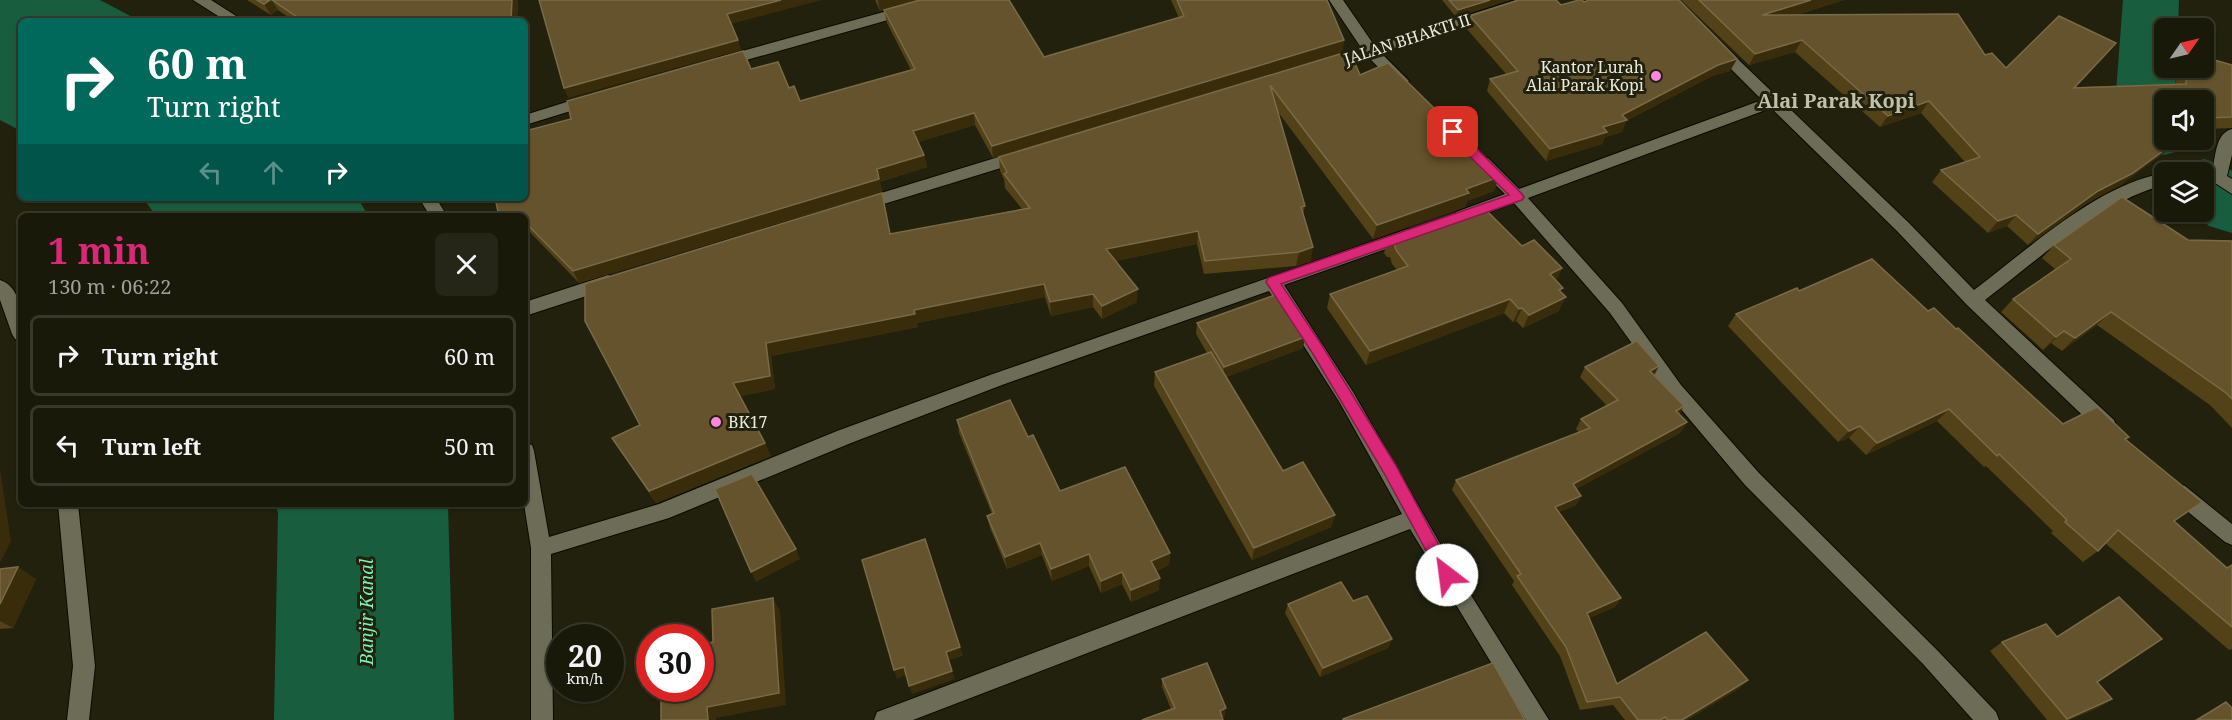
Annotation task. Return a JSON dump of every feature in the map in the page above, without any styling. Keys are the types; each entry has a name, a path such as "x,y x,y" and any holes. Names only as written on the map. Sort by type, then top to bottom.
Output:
{"street":[{"path":"200,0 232,18"},
{"path":"703,68 943,0"},
{"path":"1336,0 1371,51 1412,92"},
{"name":"JALAN BHAKTI II","path":"1314,68 1531,0"},
{"path":"1704,34 1973,300 2120,438"},
{"path":"528,119 543,112 612,93"},
{"path":"541,548 662,512 888,420 1518,197 1771,102"},
{"path":"2214,166 2228,137 2232,135"},
{"path":"1469,148 1518,197 1616,308 1675,390 1752,479 1930,657 1988,720"},
{"path":"847,209 1041,151"},
{"path":"2214,179 2232,188"},
{"path":"1973,300 2080,219 2136,186 2154,182"},
{"path":"528,308 623,278"},
{"path":"1273,282 1378,449 1447,575 1538,720"},
{"path":"0,287 6,293 18,326"},
{"path":"528,469 541,548 542,720"},
{"path":"2169,484 2232,536"},
{"path":"68,507 84,666 78,720"},
{"path":"885,720 1414,518"}],"water":[{"path":"0,0 100,0 134,18 18,18 18,129 0,120"},
{"path":"145,201 360,201 366,213 154,213"},
{"name":"Banjir Kanal","path":"277,507 448,507 454,720 274,720"}],"building":[{"path":"257,0 270,0 264,4"},
{"path":"272,0 512,0 511,18 299,18"},
{"path":"539,0 781,0 727,14 738,40 564,88"},
{"path":"920,0 1009,0 1044,57 1184,16 1177,0 1327,0 1344,40 992,146 974,113 913,131 924,155 877,169 879,179 573,271 528,225 528,213 498,213 496,201 528,201 528,130 571,119 567,101 743,51 751,69 778,62 789,88 794,86 800,101 915,69 884,10"},
{"path":"1449,0 1490,0 1458,10"},
{"path":"1519,0 1556,0 1561,5 1579,0 1584,2 1589,0 1679,0 1737,59 1718,65 1622,115 1627,120 1603,127 1607,132 1550,149 1490,79 1518,71 1470,16"},
{"path":"1699,0 1811,0 1762,15 1958,14 1985,55 1992,53 2006,68 2059,16 2116,43 2074,88 2186,84 2186,78 2214,78 2214,60 2232,65 2232,117 2214,118 2214,90 2154,90 2154,150 2164,150 2133,173 2098,191 2038,234 2016,215 1998,221 1941,170 1980,157 1929,101 1888,116 1802,40 1755,54"},
{"path":"1350,51 1360,75 1388,63 1492,165 1487,166 1499,177 1466,189 1469,193 1377,225 1270,85 1305,206 1301,207 1313,247 1299,252 1205,261 1198,231 1106,249 1138,289 1102,306 1093,294 1050,302 1044,284 914,310 915,314 766,343 770,376 733,383 765,443 649,491 612,438 640,425 585,321 585,284 882,193 890,234 1030,208 1004,174 1007,172 999,157"},
{"path":"2122,197 2154,218 2154,222 2160,222 2188,240 2232,241 2232,399 2111,312 2075,338 2064,331 2056,337 2013,299 2071,259 2054,245"},
{"path":"1482,206 1522,246 1534,240 1562,268 1550,274 1563,288 1559,290 1566,297 1529,315 1522,308 1519,309 1510,299 1370,351 1330,294 1408,266 1396,250 1394,243 1388,239"},
{"path":"1872,259 1928,311 1934,308 1956,329 1958,328 2063,424 2097,407 2129,437 2125,439 2202,502 2174,521 2227,568 2232,565 2232,627 2118,530 2098,551 2065,522 2067,520 1999,454 1997,456 1949,409 1877,443 1860,426 1849,431 1736,314 1797,288 1799,291"},
{"path":"1278,294 1305,337 1224,367 1197,323"},
{"path":"1637,341 1659,366 1650,371 1684,406 1676,411 1687,422 1573,484 1581,496 1555,507 1621,598 1587,613 1617,684 1706,632 1748,680 1682,720 1668,720 1665,717 1660,720 1638,720 1620,697 1587,702 1566,647 1517,576 1521,574 1456,480 1590,428 1581,419 1618,400 1585,367"},
{"path":"1211,352 1283,471 1303,462 1335,515 1254,548 1155,372"},
{"path":"1010,400 1028,437 1033,435 1060,491 1125,467 1170,553 1151,561 1160,578 1131,590 1122,572 1101,581 1089,554 1051,569 1040,543 1005,557 987,516 994,513 957,420"},
{"path":"752,474 796,549 751,572 715,489"},
{"path":"925,539 960,647 946,652 952,671 909,686 904,667 894,670 862,560"},
{"path":"18,567 0,604 0,569"},
{"path":"1341,582 1353,601 1367,596 1392,639 1323,668 1288,604"},
{"path":"2119,597 2162,639 2097,682 2112,699 2067,719 2002,642 2046,624 2057,637"},
{"path":"773,598 779,693 707,707 708,720 661,720 661,702 714,702 712,609"},
{"path":"1207,663 1226,708 1220,711 1223,720 1142,720 1175,708 1162,679"},
{"path":"1493,663 1525,720 1343,720 1343,719"},
{"path":"2226,702 2232,708 2232,720 2197,720"}],"waterway":[{"path":"2151,0 2145,105 2154,119"},
{"path":"2214,192 2232,209"}],"place":[{"name":"Kantor Lurah Alai Parak Kopi","path":"1656,76"},
{"name":"BK17","path":"716,422"}],"district":[{"name":"Alai Parak Kopi","path":"1836,101"}],"route":[{"path":"1447,575 1389,469 1318,351 1273,282 1518,197 1453,132"}]}
